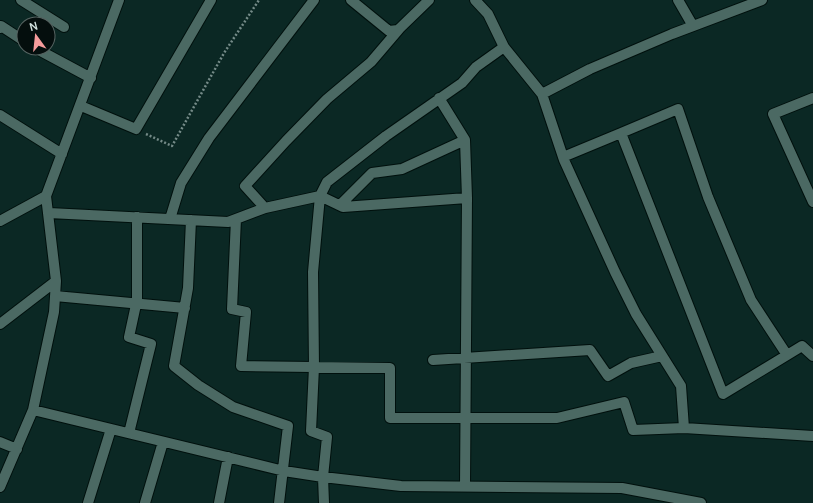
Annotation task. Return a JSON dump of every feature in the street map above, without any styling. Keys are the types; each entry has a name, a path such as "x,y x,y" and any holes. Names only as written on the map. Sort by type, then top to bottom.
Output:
{"street":[{"path":"21,0 64,27"},
{"path":"0,487 33,410 54,312 56,281 46,196 119,0"},
{"path":"80,106 136,129 211,0"},
{"path":"170,219 181,183 209,138 314,0"},
{"path":"351,0 389,31 400,28"},
{"path":"265,208 245,186 322,104 371,62 400,28 429,0"},
{"path":"475,0 488,14 504,47 542,94 563,157 636,314 681,386 684,428"},
{"path":"678,0 693,26"},
{"path":"542,94 590,69 693,26 762,0"},
{"path":"0,28 1,26 16,36"},
{"path":"324,503 323,477 327,437 311,431 314,367 313,272 320,196 328,182 386,136 462,83 476,67 504,47"},
{"path":"50,56 91,78"},
{"path":"439,98 465,140 467,198 465,487"},
{"path":"813,98 773,114 813,202"},
{"path":"563,157 678,109 708,197 751,300 787,355"},
{"path":"0,115 62,154"},
{"path":"621,133 723,394 802,346 813,356"},
{"path":"340,205 372,173 402,169 465,140"},
{"path":"0,221 46,196"},
{"path":"49,213 228,222 265,208 320,196 343,207 467,198"},
{"path":"129,433 151,344 129,337 136,303 137,217"},
{"path":"236,219 232,309 246,312 241,366 390,368 390,418 557,418 624,402 633,430 684,428 813,436"},
{"path":"191,220 188,288 174,366 233,407 288,426 279,503"},
{"path":"0,324 56,281"},
{"path":"55,296 185,308"},
{"path":"433,360 590,350 608,376 631,363 662,356"},
{"path":"33,410 284,470 323,477 401,486 622,488 701,503"},
{"path":"88,503 111,429"},
{"path":"0,442 17,449"},
{"path":"145,503 163,442"},
{"path":"219,503 228,457"}],"path":[{"path":"136,129 172,146 224,53 259,0"}]}
